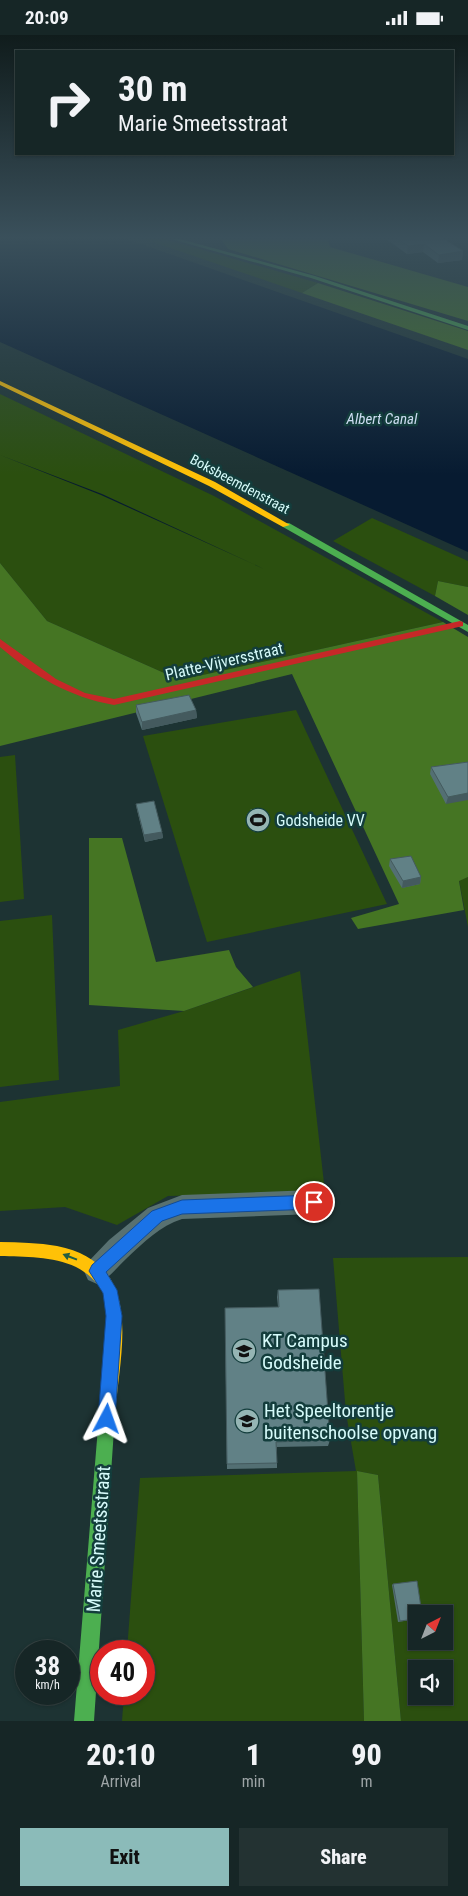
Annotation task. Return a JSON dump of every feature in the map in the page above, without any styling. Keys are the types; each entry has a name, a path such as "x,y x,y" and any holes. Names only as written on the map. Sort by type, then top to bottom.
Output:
{"street":[{"path":"437,318 468,328"},
{"name":"Boksbeemdenstraat","path":"0,383 212,485 351,561 464,627"},
{"name":"Platte-Vijversstraat","path":"0,642 50,680 71,693 98,701 114,701 464,627"},
{"path":"97,1271 118,1249 157,1216 182,1207 314,1202"},
{"name":"Marie Smeetsstraat","path":"0,1249 61,1254 80,1261 97,1271 110,1290 114,1316 84,1721"}],"green space":[{"path":"374,318 426,318 468,331 468,350"},
{"path":"457,318 468,318 468,321"},
{"path":"0,394 214,496 443,622 180,680 47,621 0,563"},
{"path":"372,518 468,561 468,587 438,581 435,596 333,541"},
{"path":"0,563 47,621 180,680 443,622 468,637 468,877 459,881 464,910 358,929 351,918 399,904 292,674 0,746"},
{"path":"438,581 468,587 468,615 435,596"},
{"name":"Godsheide VV","path":"296,710 387,904 207,942 143,736"},
{"path":"15,755 24,899 0,902 0,757"},
{"path":"89,838 122,838 156,962 229,950 236,967 253,987 184,1011 89,1005"},
{"path":"468,877 468,927 459,880"},
{"path":"52,915 59,1080 0,1087 0,921"},
{"path":"300,971 325,1192 168,1196 117,1225 65,1207 0,1211 0,1102 120,1086 118,1030 184,1011"},
{"path":"468,1257 468,1721 401,1721 378,1475 357,1471 364,1721 122,1721 123,1705 155,1705 155,1640 128,1640 140,1478 356,1471 346,1413 333,1258"},
{"path":"357,1471 378,1475 401,1721 364,1721"}],"water":[{"name":"Albert Canal","path":"0,318 351,318 468,359 468,552 0,342"},
{"path":"0,455 102,494 264,569 101,495"}],"building":[{"path":"189,695 196,710 142,722 136,705"},
{"path":"468,762 468,793 448,797 431,767"},
{"path":"154,801 162,832 144,835 136,804"},
{"path":"411,856 421,877 403,881 390,859"},
{"path":"319,1289 330,1440 276,1442 277,1463 227,1464 225,1308 279,1307 278,1290"},
{"path":"417,1581 421,1605 408,1605 408,1620 400,1621 393,1584"}],"traffic: fast":[{"path":"437,318 468,328"},
{"path":"286,525 468,629"},
{"path":"84,1721 107,1415"}],"traffic: slow":[{"path":"0,383 212,484 286,525"},
{"path":"0,1249 38,1251 67,1256 87,1265 97,1272 105,1282 111,1293 114,1319 107,1415"}],"traffic: jam":[{"path":"0,642 39,673 67,689 82,695 114,702 460,624"}],"place":[{"name":"Godsheide VV","path":"258,820"},
{"name":"KT Campus Godsheide","path":"244,1351"},
{"name":"Het Speeltorentje buitenschoolse opvang","path":"247,1421"}],"route":[{"path":"107,1419 114,1316 110,1290 97,1271 107,1260 157,1216 182,1207 314,1202"}]}
